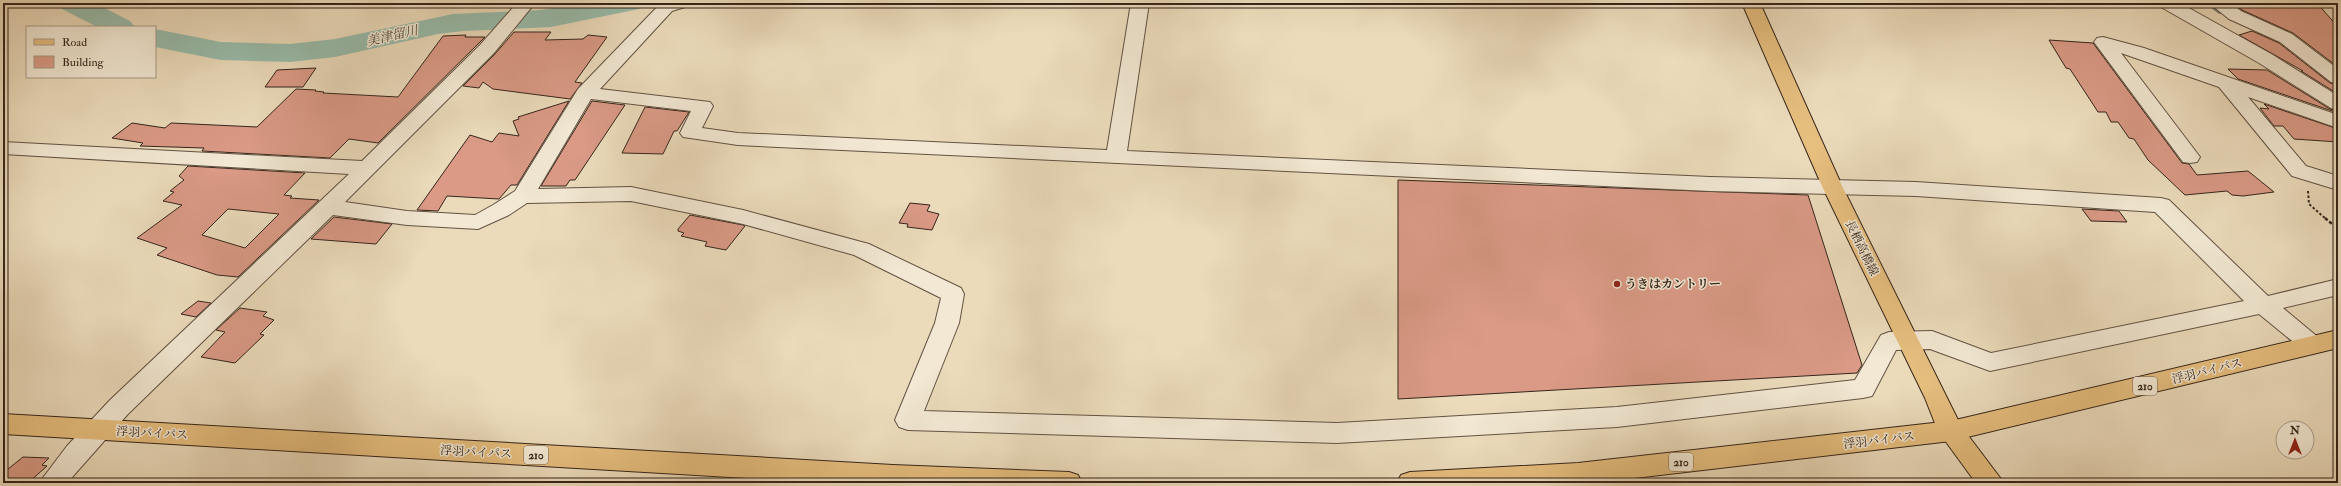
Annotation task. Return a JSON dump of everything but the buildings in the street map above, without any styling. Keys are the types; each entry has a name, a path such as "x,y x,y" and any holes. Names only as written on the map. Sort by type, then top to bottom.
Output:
{"main road":[{"name":"長栖高橋線","path":"1751,3 1832,186 1906,340 1937,398 1951,431 1991,483"},
{"name":"浮羽バイパス","path":"1410,483 1578,474 1951,431 2178,378 2311,344 2338,339"},
{"name":"浮羽バイパス","path":"3,424 893,476 1069,483"}],"street":[{"path":"52,483 76,453 152,375 328,207 488,49 526,3"},
{"path":"328,207 407,218 478,222 522,196 560,138 585,92 666,7 679,3"},
{"path":"1116,155 1140,3"},
{"path":"2167,3 2266,59 2338,104"},
{"path":"2218,3 2235,15 2286,38 2338,78"},
{"path":"2190,158 2103,42 2225,82 2338,122"},
{"path":"2225,82 2299,171 2338,183"},
{"path":"585,92 703,106 690,133 724,137 1710,184 1916,189 2063,200 2161,205 2263,305 2311,344"},
{"path":"3,148 366,168"},
{"path":"522,196 631,194 743,217 861,249 953,294 947,323 908,420 1337,433 1617,417 1863,389 1889,341 1932,340 1990,362 2263,305 2338,287"}],"path":[{"path":"2299,171 2308,184 2309,204 2338,228"}],"waterway":[{"name":"美津留川","path":"72,3 118,26"},
{"name":"美津留川","path":"156,38 177,44 221,51 267,54 290,53 335,48 423,28 453,23 551,18 629,3"},
{"path":"2209,3 2220,11"}],"place":[{"name":"うきはカントリー","path":"1617,284"}]}
